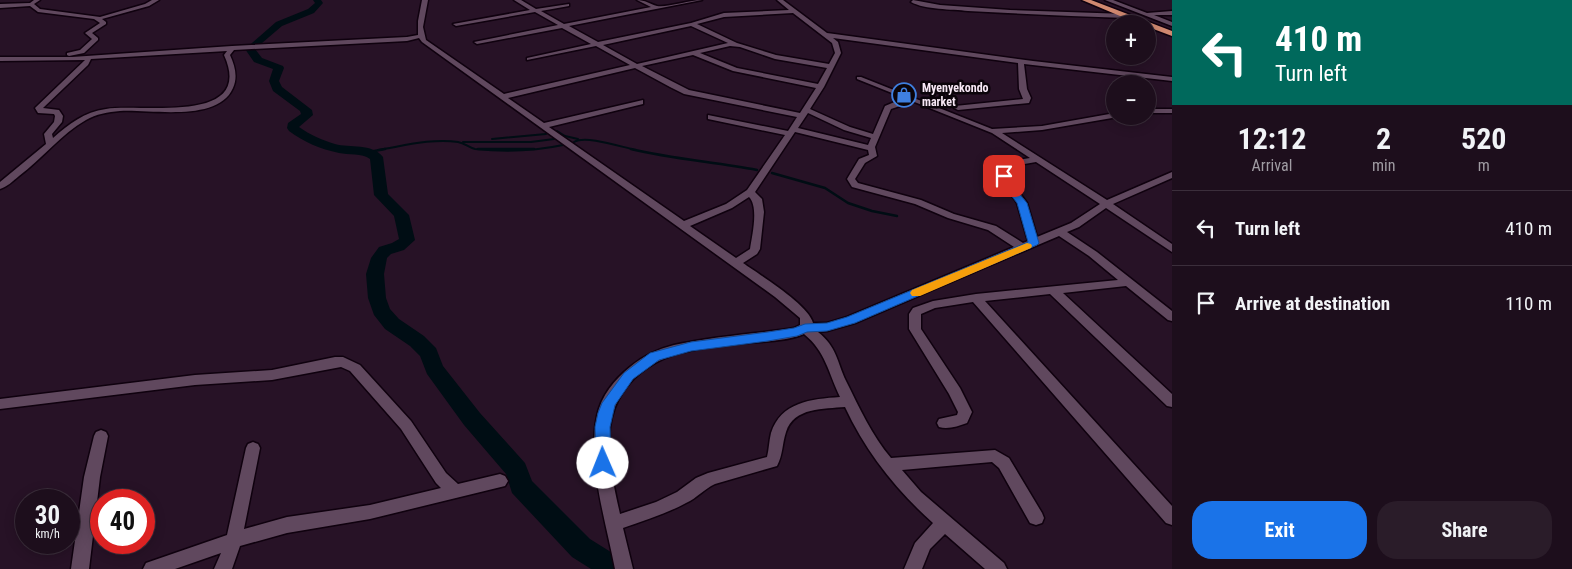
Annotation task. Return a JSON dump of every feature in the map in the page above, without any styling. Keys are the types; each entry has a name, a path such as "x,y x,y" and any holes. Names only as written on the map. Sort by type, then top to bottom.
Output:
{"highway":[{"path":"1084,0 1124,15"},
{"path":"1156,28 1172,34"}],"street":[{"path":"0,6 31,4 36,0"},
{"path":"31,4 38,10 98,18 147,5 156,0"},
{"path":"425,0 420,36 432,47 683,225 799,311 805,316 807,323 805,328"},
{"path":"517,0 672,86 687,92 818,114 831,122 858,133 875,137"},
{"path":"640,0 657,8"},
{"path":"477,42 699,0"},
{"path":"683,225 729,206 750,192 821,87 832,67 838,47 826,35 780,0"},
{"path":"916,0 914,2 935,7 981,8 1057,15 1106,15"},
{"path":"1108,0 1172,24"},
{"path":"456,24 567,5"},
{"path":"529,59 692,24 724,14 795,11"},
{"path":"1124,15 1172,12"},
{"path":"63,59 63,55 80,52 96,39 88,34 104,22 96,20 98,18"},
{"path":"692,24 736,44 775,57 832,67"},
{"path":"826,35 1021,62 1172,79"},
{"path":"0,59 89,58 232,48 407,40 420,36"},
{"path":"502,97 692,52 736,44"},
{"path":"0,186 81,120 99,113 124,109 194,108 216,104 226,96 233,84 230,61 227,55 232,48"},
{"path":"692,52 735,70 821,87"},
{"path":"50,144 48,134 58,122 59,114 42,111 39,108 86,64 89,58"},
{"path":"958,108 1026,101 1021,62"},
{"path":"860,78 987,131 1042,128 1106,117"},
{"path":"542,126 640,102"},
{"path":"900,103 888,108 871,147 873,156 862,161 851,179 855,185 918,202 960,219 992,228 1028,245"},
{"path":"1156,111 1172,111"},
{"path":"711,117 792,131 861,147 871,147"},
{"path":"995,132 1172,249"},
{"path":"1028,245 1022,203 1003,178 1008,173 1009,164 1037,159"},
{"path":"624,569 603,463 602,427 609,403 628,376 655,356 674,350 768,337 797,332 805,328 827,327 851,320 1075,226 1106,204 1172,175"},
{"path":"1160,180 1172,186"},
{"path":"735,263 754,252 757,240 759,207 757,198 750,192"},
{"path":"1060,232 1093,254 1172,317"},
{"path":"944,423 962,419 965,412 956,392 915,329 915,314 921,308 976,298 1129,282"},
{"path":"1054,290 1172,402"},
{"path":"976,298 1172,518"},
{"path":"805,328 820,340 833,360 838,378 870,442 887,465 915,497 998,569"},
{"path":"0,404 226,376 272,376 344,362 355,368 406,425 441,478 456,492"},
{"path":"615,523 660,508 683,497 701,483 713,478 772,462 779,431 788,413 809,405 849,401"},
{"path":"80,569 92,477 101,436"},
{"path":"223,569 234,540 253,448"},
{"path":"887,465 995,456 1004,463 1036,518"},
{"path":"152,569 234,540 287,525 370,512 500,481"},
{"path":"913,569 917,555 926,540 945,524"}],"waterway":[{"path":"254,46 279,24 311,11 319,3 317,0"},
{"path":"250,49 258,60 279,68 274,81 277,89 306,110 307,115 294,123 293,128 319,143 349,151 369,152 376,157 381,195 401,215 407,240 398,247 385,250 379,258 375,274 377,298 381,311 392,324 417,341 429,353 434,369 472,419 517,470 521,486 581,548 605,563"},
{"path":"557,131 565,136 578,139"},
{"path":"492,139 546,134"},
{"path":"463,142 531,142 554,139"},
{"path":"574,142 579,140 595,141 636,150"},
{"path":"378,150 438,141 463,143 475,149 497,150 530,150 563,145"},
{"path":"369,152 385,149"},
{"path":"478,149 534,149"},
{"path":"631,149 636,150"},
{"path":"636,150 757,170"},
{"path":"772,173 825,188 848,203 872,211 897,216"}],"slow traffic":[{"path":"916,293 1027,246"}],"place":[{"name":"Myenyekondo market","path":"904,95"}],"route":[{"path":"603,463 602,427 609,403 628,376 655,356 691,347 768,337 797,332 805,328 827,327 851,320 1034,243 1022,203 1003,179 1004,176"}]}
